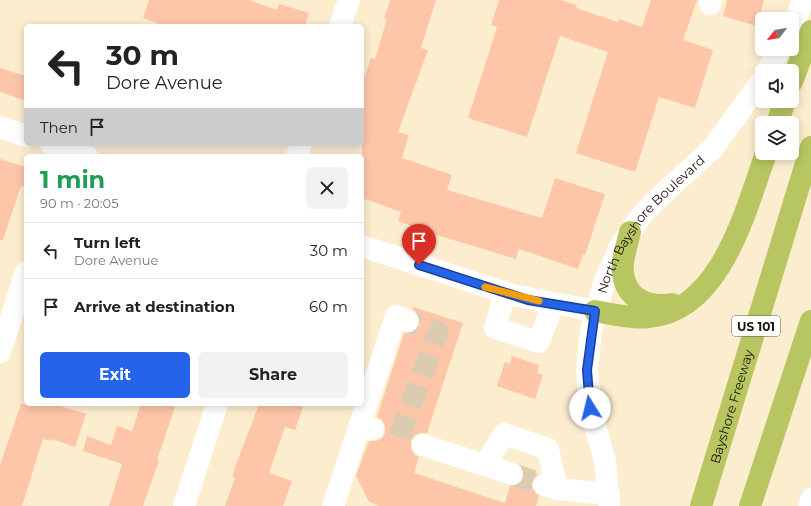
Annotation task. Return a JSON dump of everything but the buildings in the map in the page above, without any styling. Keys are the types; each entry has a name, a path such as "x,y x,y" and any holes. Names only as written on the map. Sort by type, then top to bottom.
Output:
{"highway":[{"path":"799,64 811,31"},
{"name":"Bayshore Freeway","path":"701,506 811,147"},
{"path":"595,311 634,317 661,315 675,310 687,303 708,284 718,269 740,227 764,160"},
{"path":"630,232 624,259 623,274 628,288 636,298 647,304 659,306 672,304 685,299 699,289 718,269"},
{"path":"750,506 811,321"}],"street":[{"path":"341,24 348,0"},
{"path":"798,12 803,0"},
{"name":"North Bayshore Boulevard","path":"609,500 605,461 587,389 588,350 595,311 611,264 630,232 654,202 713,148 755,90"},
{"path":"0,127 24,135"},
{"path":"60,150 78,154"},
{"path":"364,247 505,293 553,304 595,311"},
{"path":"0,352 24,278"},
{"path":"505,293 495,328 539,342 553,304"},
{"path":"333,506 366,427 396,316 408,321"},
{"path":"184,506 216,406"},
{"path":"485,465 504,434 548,449 551,487 609,500"},
{"path":"423,445 512,474"},
{"path":"809,506 811,499"}],"tunnel":[{"path":"399,437 438,332 408,321"},
{"path":"512,474 544,485"}],"slow traffic":[{"path":"485,287 528,300 539,301"}],"route":[{"path":"419,265 528,300 595,311 588,350 587,389 590,408"}]}
